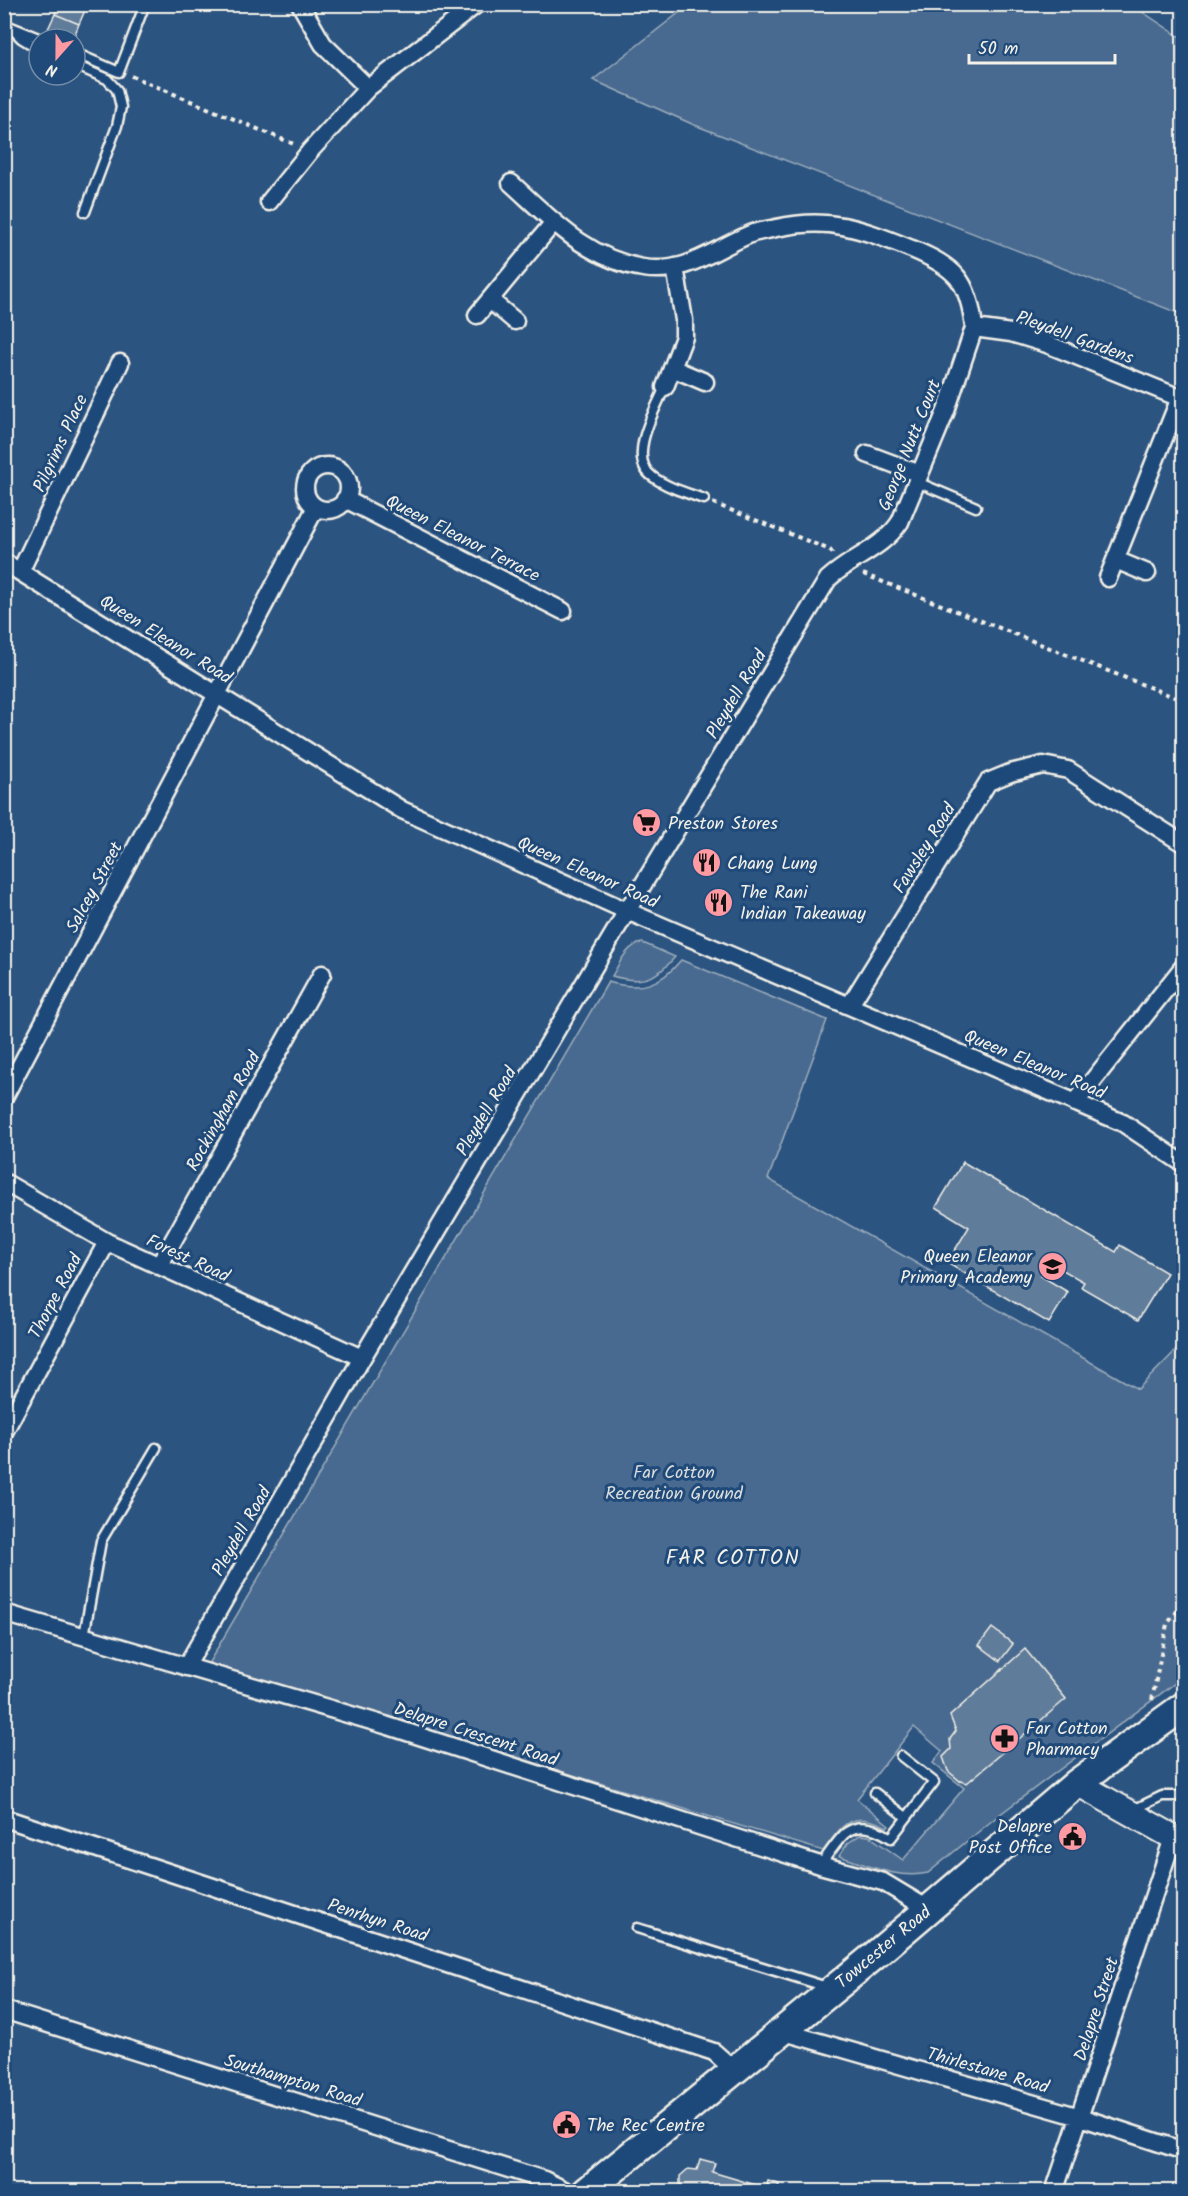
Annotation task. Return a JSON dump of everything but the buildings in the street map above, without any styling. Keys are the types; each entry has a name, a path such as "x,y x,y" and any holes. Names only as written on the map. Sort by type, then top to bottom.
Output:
{"main road":[{"name":"Towcester Road","path":"586,2192 833,1989 1077,1783 1174,1713"}],"street":[{"path":"300,4 323,44 368,88"},
{"path":"269,202 310,151 368,88 477,4"},
{"path":"512,183 554,222 595,252 616,261 645,268 675,267 696,261 754,233 817,222 867,231 937,260 952,272 965,287 972,306 974,328"},
{"path":"477,315 554,222"},
{"path":"665,387 684,337 684,320 675,267"},
{"path":"490,300 515,321"},
{"name":"Pleydell Gardens","path":"974,328 1011,333 1047,344 1182,399 1108,578"},
{"name":"George Nutt Court","path":"828,579 842,566 891,536 900,522 946,411 974,328"},
{"name":"Pilgrims Place","path":"21,572 120,363"},
{"path":"672,368 705,382"},
{"path":"867,454 918,478"},
{"path":"333,466 345,475 349,490 345,499 336,508 316,507 309,500 305,486 307,478 318,468 333,466"},
{"name":"Queen Eleanor Terrace","path":"345,499 563,611"},
{"path":"218,695 316,507"},
{"path":"1116,560 1147,573"},
{"name":"Queen Eleanor Road","path":"4,562 402,810 627,911 1123,1123 1184,1164"},
{"name":"Pleydell Road","path":"186,1667 362,1358 627,911 828,579"},
{"name":"Salcey Street","path":"4,1097 218,695"},
{"name":"Fawsley Road","path":"850,1005 988,782 1010,773 1043,765 1068,770 1184,844"},
{"path":"1075,1102 1184,966"},
{"name":"Rockingham Road","path":"159,1266 322,974"},
{"name":"Forest Road","path":"4,1182 107,1242 362,1358"},
{"name":"Thorpe Road","path":"4,1432 107,1242"},
{"name":"Delapre Crescent Road","path":"4,1613 385,1725 820,1865 883,1882 928,1909"},
{"path":"1077,1783 1178,1840"},
{"name":"Penrhyn Road","path":"4,1818 714,2052 733,2069"},
{"name":"Delapre Street","path":"1053,2192 1178,1840"},
{"name":"Southampton Road","path":"4,2010 544,2180 568,2192"},
{"name":"Thirlestane Road","path":"781,2031 1080,2117 1184,2151"}],"lane":[{"path":"87,58 119,72 145,4"},
{"path":"7,25 27,33"},
{"path":"7,25 27,42"},
{"path":"85,212 122,107 117,90 107,79 87,70"},
{"path":"665,387 642,444 641,459 650,476 670,487 704,499"},
{"path":"918,478 976,507"},
{"path":"84,1636 100,1541 156,1448"},
{"path":"820,1865 847,1832 864,1827 879,1830 891,1838 934,1782 901,1756"},
{"path":"875,1793 906,1817"},
{"path":"1129,1813 1162,1796 1184,1796"},
{"path":"637,1928 833,1989"}],"path":[{"path":"119,72 310,151"},
{"path":"704,499 830,550 842,566 1184,701"},
{"path":"1174,1713 1152,1701 1167,1624 1184,1603"}],"green space":[{"path":"689,5 1132,5 1183,39 1183,315 692,124 593,80"},
{"path":"643,943 675,957 661,971 647,978 631,980 612,976 628,951 637,944"},
{"name":"Far Cotton Recreation Ground","path":"681,960 827,1020 768,1179 1138,1389 1183,1343 1183,1677 999,1815 928,1873 906,1875 894,1873 839,1856 848,1843 860,1835 869,1836 903,1860 964,1788 933,1763 942,1751 914,1727 857,1799 889,1825 887,1827 865,1819 857,1819 843,1826 823,1851 208,1664 608,982 630,986 649,984 665,976"}],"place":[{"name":"Preston Stores","path":"647,823"},
{"name":"Chang Lung","path":"706,863"},
{"name":"The Rani Indian Takeaway","path":"719,902"},
{"name":"Queen Eleanor Primary Academy","path":"1053,1266"},
{"name":"Far Cotton Pharmacy","path":"1005,1738"},
{"name":"Delapre Post Office","path":"1073,1836"},
{"name":"The Rec Centre","path":"566,2125"}],"district":[{"name":"FAR COTTON","path":"733,1557"}]}
